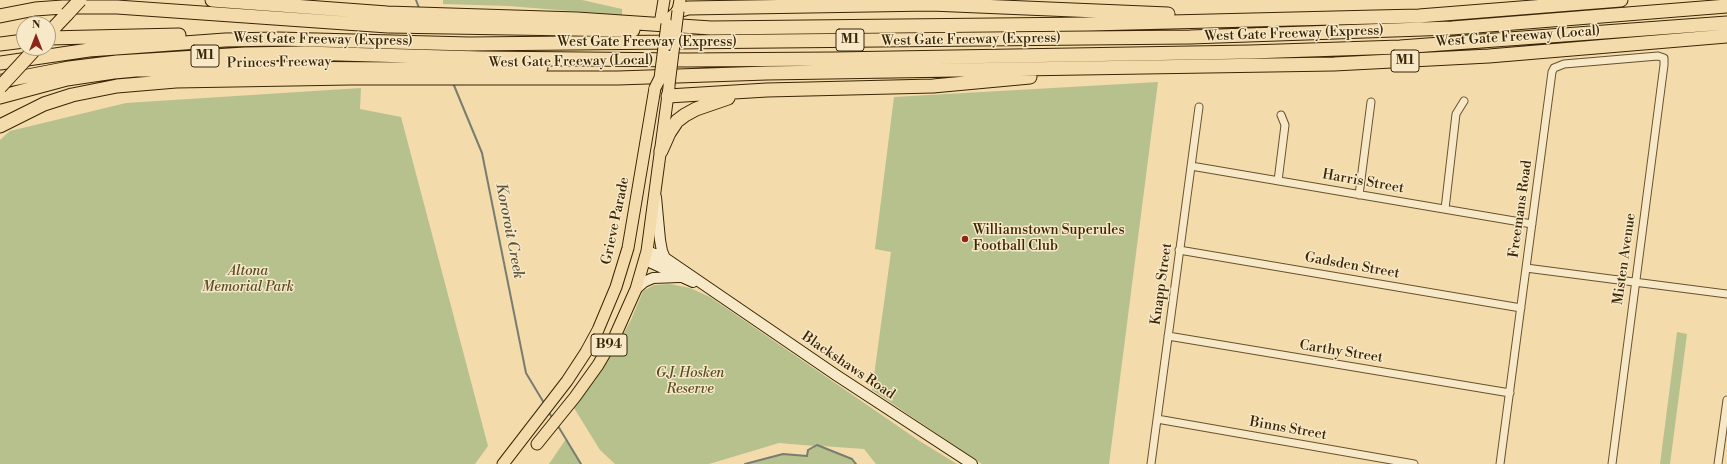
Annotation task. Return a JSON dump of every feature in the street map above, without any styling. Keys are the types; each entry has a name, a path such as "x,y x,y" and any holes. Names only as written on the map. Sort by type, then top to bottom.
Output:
{"highway":[{"path":"56,27 80,0"},
{"name":"West Gate Freeway (Local)","path":"212,0 387,19 456,15 577,19 711,28 1089,24 1419,16 1621,0"},
{"path":"701,0 713,8"},
{"path":"679,6 685,8 713,8 931,4 1149,14 1375,17"},
{"name":"West Gate Freeway (Express)","path":"0,63 54,54 179,42 278,39 469,44 1190,37 1392,32 1541,22 1727,6"},
{"path":"0,16 35,9 63,7 117,7 387,19 461,28 625,31 711,28"},
{"name":"West Gate Freeway (Express)","path":"0,81 69,68 180,57 303,53 411,68 479,68 686,60 1304,51 1523,39 1727,23"},
{"path":"56,34 226,35 278,39"},
{"name":"West Gate Freeway (Local)","path":"350,78 411,68 479,68 618,78 775,73 1083,69 1408,61 1489,56 1727,36"},
{"path":"0,44 16,42"},
{"path":"0,87 29,56"},
{"path":"0,97 67,79 108,72 136,70 234,68 411,68"},
{"path":"669,90 767,90 933,86 1037,76 1083,69"},
{"path":"136,70 350,78"},
{"name":"Princes Freeway","path":"0,126 51,102 95,90 125,85 176,81 350,78"},
{"path":"661,151 669,133 677,121 685,115 696,109 725,99 767,90"}],"main road":[{"name":"Grieve Parade","path":"503,464 567,381 586,352 598,330 616,287 628,248 655,88 653,78 664,24 664,0"},
{"path":"664,24 679,6"},
{"name":"B94","path":"537,444 575,397 598,365 615,336 636,289 646,255 656,193 679,6"},
{"path":"655,88 661,94 669,90"},
{"path":"656,193 660,240 662,251 666,258"},
{"path":"628,248 646,255"},
{"name":"Blackshaws Road","path":"646,255 666,258 864,394 972,464"},
{"name":"Blackshaws Road","path":"646,255 683,278 710,289"},
{"path":"636,289 644,282 653,278 683,278"}],"street":[{"name":"Freemans Road","path":"1500,464 1552,72 1554,68 1564,64 1658,56 1664,58"},
{"name":"Misten Avenue","path":"1612,464 1664,58"},
{"path":"1445,209 1456,114 1464,101"},
{"path":"1359,195 1371,102"},
{"name":"Knapp Street","path":"1151,464 1199,107"},
{"path":"1278,181 1285,125 1281,116"},
{"name":"Harris Street","path":"1190,166 1532,224"},
{"name":"Gadsden Street","path":"1179,250 1521,308"},
{"path":"1526,268 1727,294"},
{"name":"Carthy Street","path":"1168,336 1510,393"},
{"path":"1718,464 1727,400"},
{"name":"Binns Street","path":"1156,419 1414,464"}],"green space":[{"path":"443,0 582,0 622,9 622,15 508,6 443,4"},
{"path":"1158,82 1109,464 982,464 872,390 891,252 875,249 894,97"},
{"name":"Altona Memorial Park","path":"361,88 360,109 401,117 488,446 475,464 0,464 0,140 10,131 126,103"},
{"name":"G.J. Hosken Reserve","path":"670,284 690,288 710,297 918,440 957,464 876,464 864,449 822,446 852,459 856,464 745,464 783,454 807,456 808,450 815,446 779,443 709,464 615,464 600,450 574,408 614,351 631,320 643,291 654,285"},
{"path":"1677,332 1687,334 1670,464 1660,464"},
{"path":"566,439 581,464 549,464"}],"waterway":[{"name":"Kororoit Creek","path":"416,0 419,8"},
{"name":"Kororoit Creek","path":"453,83 482,153 526,373 544,403"},
{"name":"Kororoit Creek","path":"548,411 553,419"},
{"name":"Kororoit Creek","path":"558,426 581,464"},
{"name":"Kororoit Creek","path":"745,464 783,454 807,456 808,450 817,445 852,459 856,464"}],"place":[{"name":"Williamstown Superules Football Club","path":"965,239"}]}
